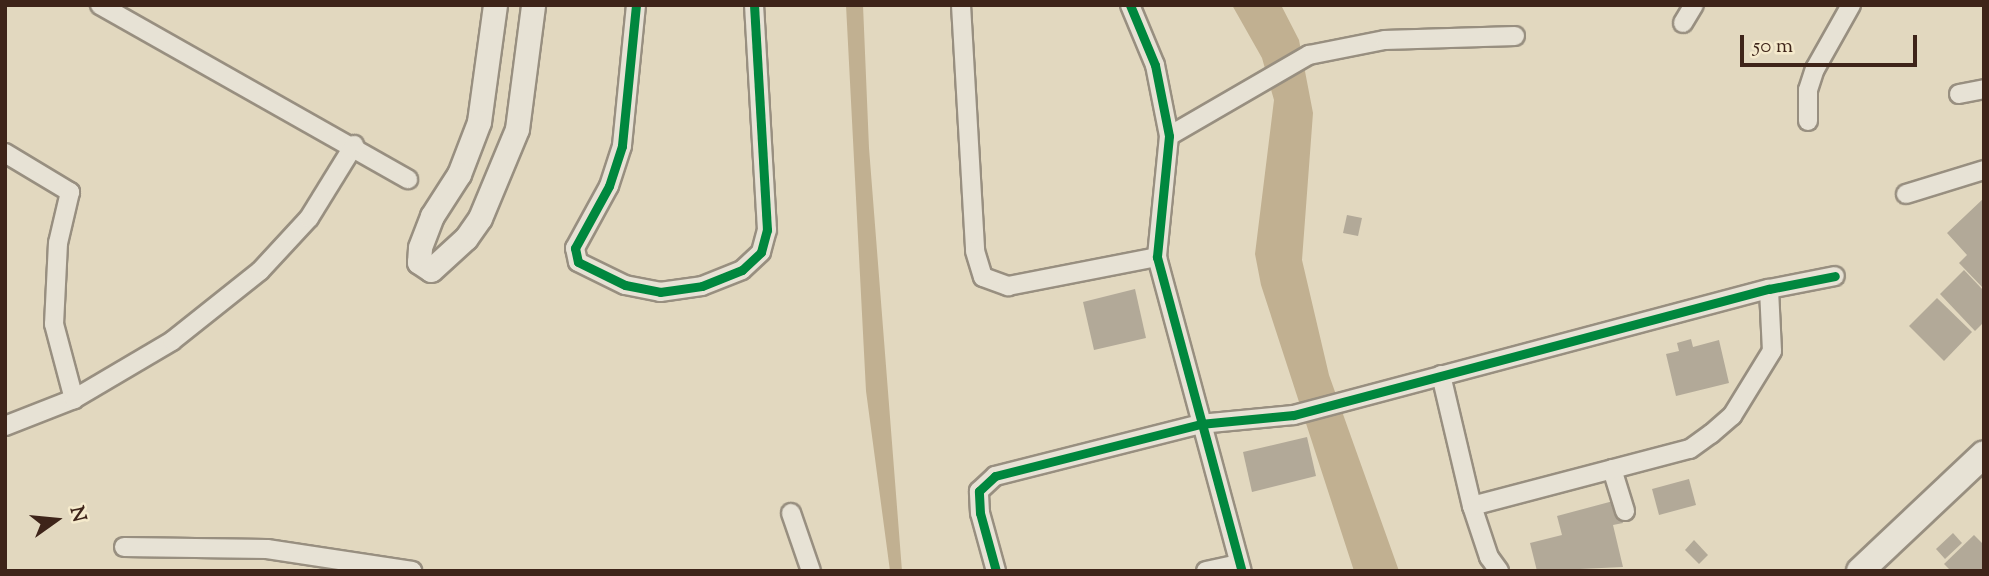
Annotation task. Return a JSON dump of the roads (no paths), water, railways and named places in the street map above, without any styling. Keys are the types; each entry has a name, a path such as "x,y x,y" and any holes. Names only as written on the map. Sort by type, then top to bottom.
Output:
{"main road":[{"path":"1860,571 1984,454"}],"street":[{"path":"100,5 354,145 408,179"},
{"path":"495,5 479,122 459,174 432,216 420,248 419,262 432,270 466,238 480,218 513,141 533,5"},
{"path":"636,5 622,146 609,186 575,248 579,262 625,285 660,292 702,286 741,270 761,252 767,230 754,5"},
{"path":"961,5 975,251 984,277 1008,286 1157,257"},
{"path":"1130,5 1156,65 1169,136 1157,257 1240,567 1206,571"},
{"path":"1684,23 1694,5"},
{"path":"1808,121 1808,90 1815,69 1851,5"},
{"path":"1169,136 1309,55 1385,40 1515,36"},
{"path":"1959,94 1984,89"},
{"path":"5,426 74,400 172,341 260,271 309,218 354,145"},
{"path":"5,153 70,192 58,243 54,324 74,400"},
{"path":"1906,194 1984,170"},
{"path":"996,571 980,513 979,491 995,476 1200,424 1294,415 1769,289 1835,276"},
{"path":"1472,506 1690,449 1732,416 1772,351 1769,289"},
{"path":"1441,374 1472,506 1489,557 1499,571"},
{"path":"1612,469 1625,512"},
{"path":"791,513 811,571"},
{"path":"124,547 267,549 412,571"}]}
